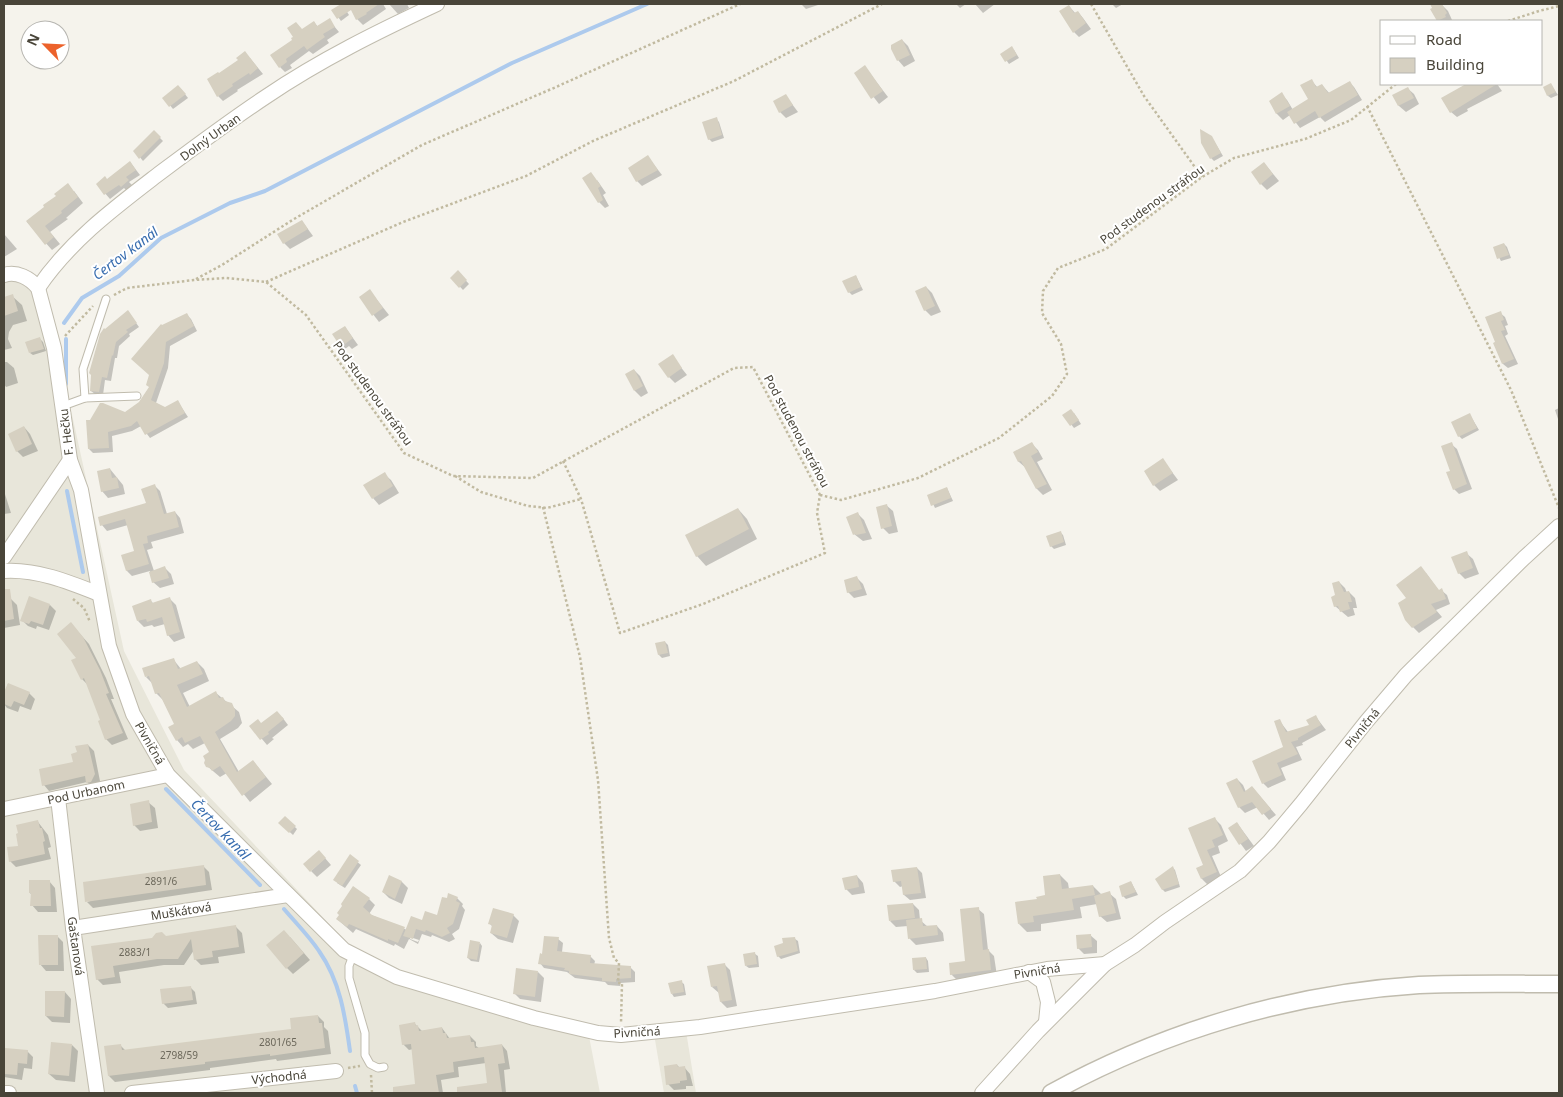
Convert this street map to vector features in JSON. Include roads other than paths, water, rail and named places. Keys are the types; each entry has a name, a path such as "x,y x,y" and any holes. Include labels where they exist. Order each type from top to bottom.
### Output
{"street":[{"name":"Dolný Urban","path":"38,288 55,266 83,236 112,210 268,95 338,53 437,4"},
{"path":"6,274 20,275 32,280 38,288"},
{"name":"F. Hečku","path":"4,557 70,460 64,406 54,348 38,288"},
{"name":"Pivničná","path":"70,460 81,490 109,646 133,714 168,775 344,950 397,977 534,1018 598,1033 621,1035 700,1027 935,991 1047,969 1105,964 1240,871 1302,804 1366,722 1406,675 1559,526"},
{"path":"4,571 35,574 68,582 99,594"},
{"name":"Pod Urbanom","path":"4,809 168,775"},
{"name":"Gaštanová","path":"58,798 73,928 97,1093"},
{"name":"Muškátová","path":"73,928 288,895"},
{"path":"982,1093 1046,1022 1105,964"},
{"path":"1029,972 1043,982 1048,1002 1046,1022"},
{"path":"1051,1093 1106,1065 1182,1034 1266,1009 1333,996 1418,986 1472,983 1559,984"},
{"name":"Východná","path":"132,1093 336,1071"},
{"path":"4,1093 9,1093"}],"lane":[{"path":"85,398 83,368 106,299"},
{"path":"64,406 85,398 137,396"},
{"path":"353,955 349,966 349,978 365,1033 365,1055 370,1064 378,1068 384,1068"}],"waterway":[{"path":"64,323 82,298 119,276 161,238 230,203 265,191 512,63 647,4"},
{"name":"Čertov kanál","path":"66,339 66,384"},
{"name":"Čertov kanál","path":"67,491 83,572"},
{"name":"Čertov kanál","path":"166,789 260,885"},
{"name":"Čertov kanál","path":"284,909 315,945 332,974 344,1011 350,1051"},
{"name":"Čertov kanál","path":"355,1086 357,1093"}]}
